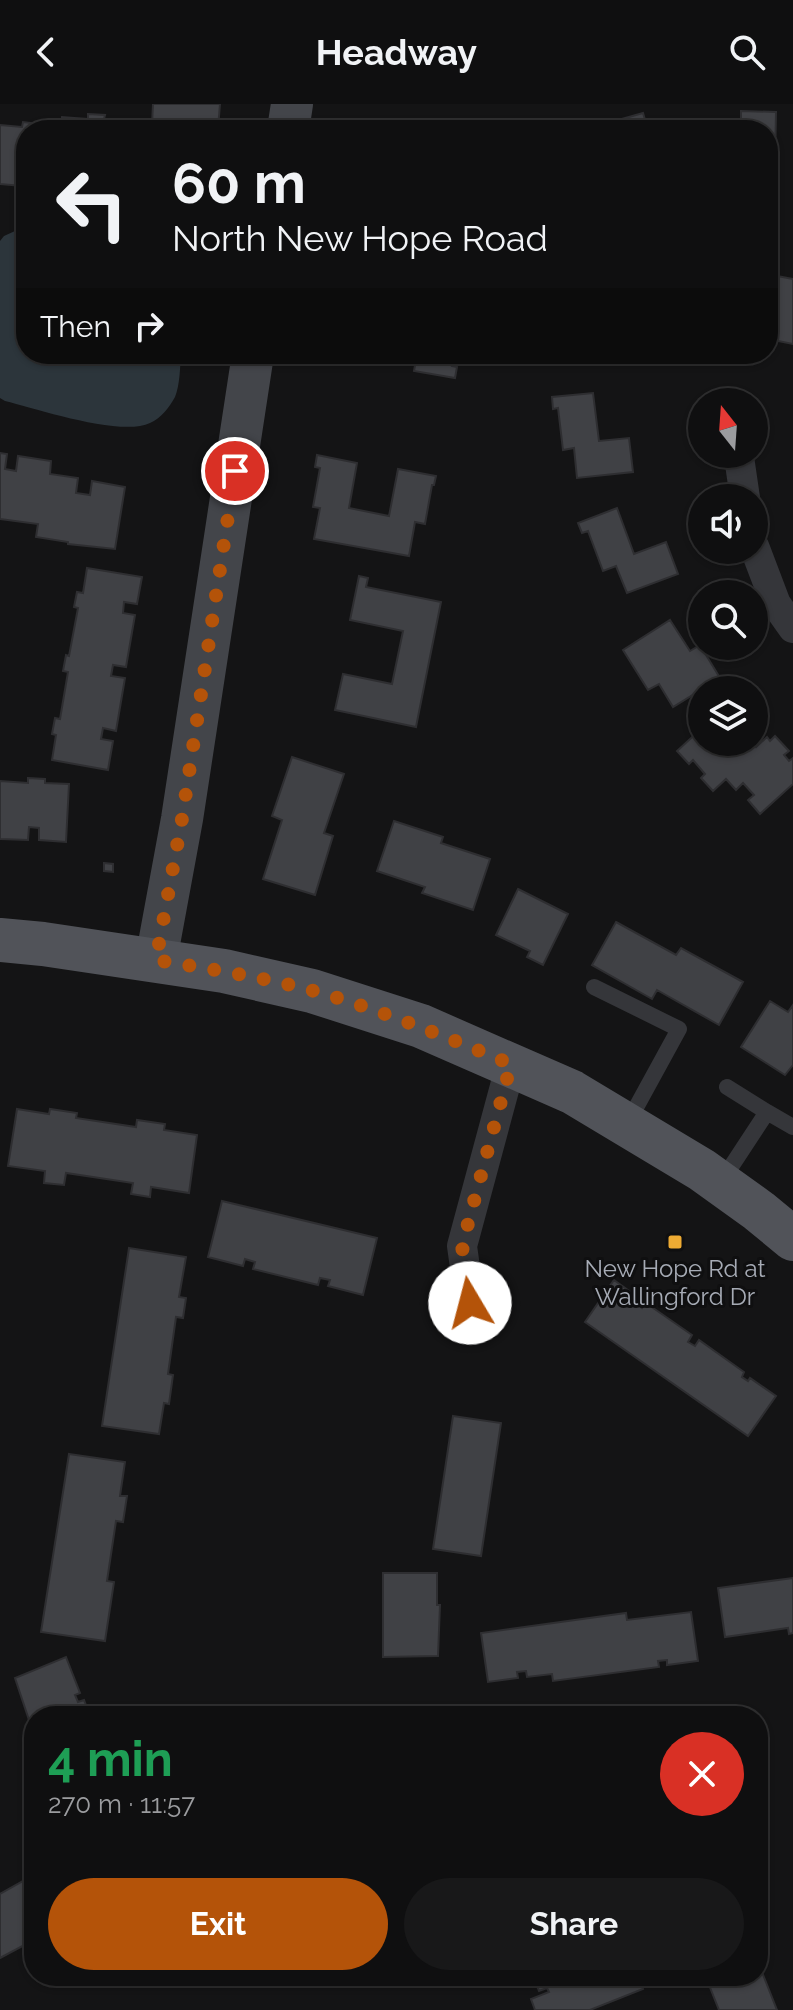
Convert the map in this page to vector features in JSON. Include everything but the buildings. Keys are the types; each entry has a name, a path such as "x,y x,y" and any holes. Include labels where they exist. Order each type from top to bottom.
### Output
{"main road":[{"path":"0,940 224,971 312,991 421,1026 572,1092 721,1183 793,1239"}],"street":[{"path":"156,960 182,819 251,364"},
{"path":"761,564 776,604 793,628"},
{"path":"470,1303 462,1246 511,1064"}],"lane":[{"path":"594,987 679,1029 626,1126"},
{"path":"727,1087 793,1127"},
{"path":"721,1183 767,1112"}],"shaded area":[{"path":"16,231 16,364 180,364 175,397 154,421 120,427 57,415 0,398 0,241"}],"place":[{"name":"New Hope Rd at Wallingford Dr","path":"675,1242"}],"route":[{"path":"235,471 182,819 156,960 224,971 312,991 421,1026 511,1064 462,1246 470,1303"}]}
